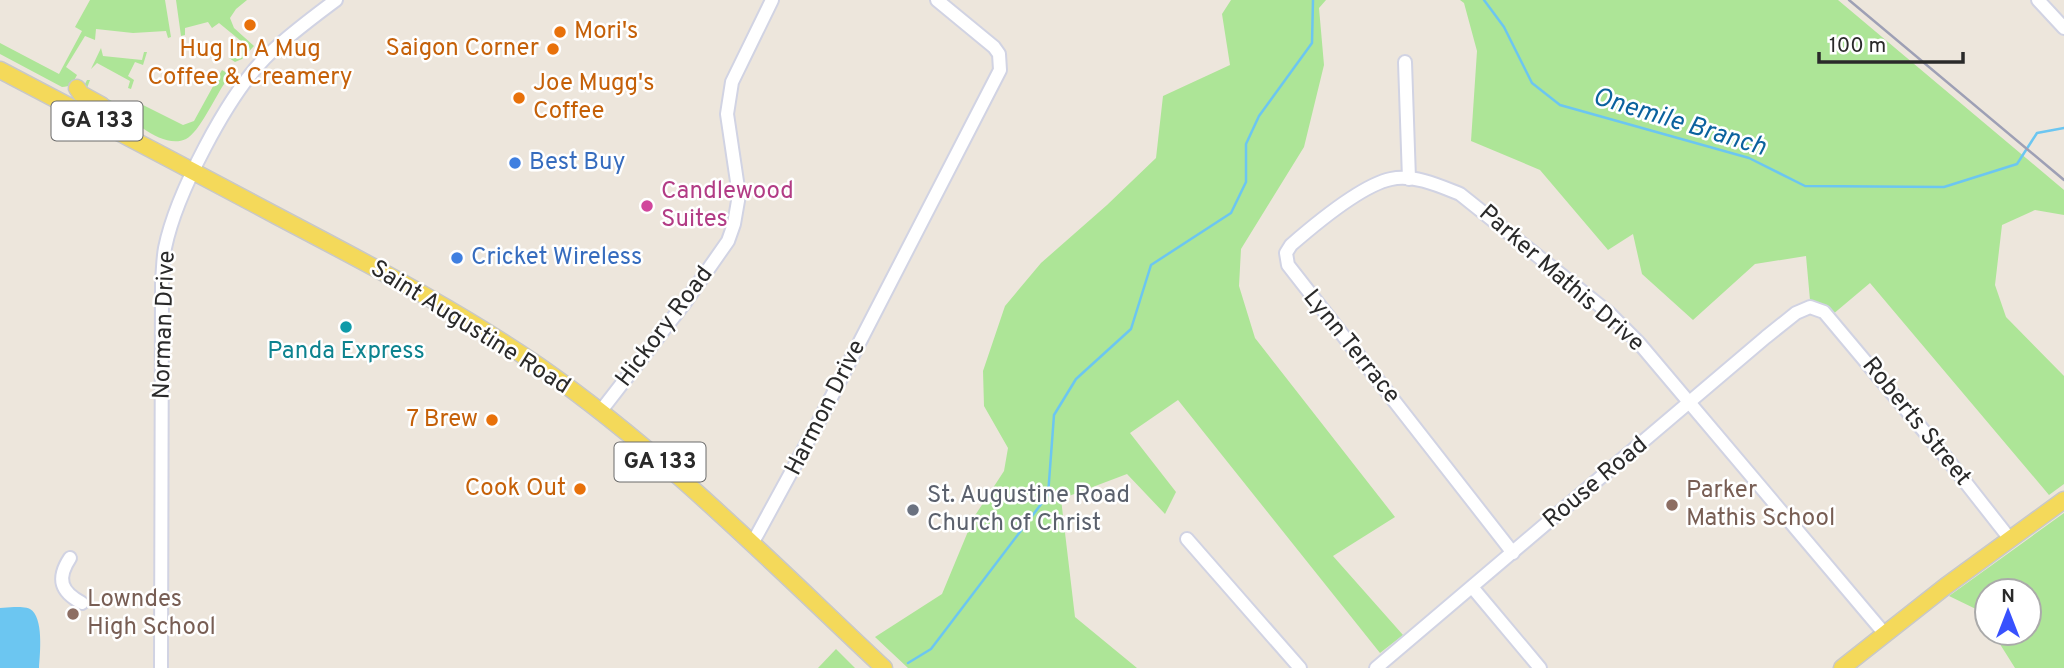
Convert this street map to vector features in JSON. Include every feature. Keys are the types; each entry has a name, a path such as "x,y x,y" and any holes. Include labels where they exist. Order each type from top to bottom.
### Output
{"main road":[{"name":"Saint Augustine Road","path":"0,70 373,265 539,367 647,450 884,668"},
{"path":"77,88 81,94 101,105 150,148"},
{"path":"1842,668 1884,633 2064,500"}],"street":[{"name":"Norman Drive","path":"161,668 162,281 165,248 194,171 236,96 265,59 336,0"},
{"name":"Hickory Road","path":"600,412 686,302 728,241 738,210 739,195 727,114 729,96 732,82 772,0"},
{"name":"Harmon Drive","path":"752,544 807,444 1000,70 999,54 994,47 937,0"},
{"path":"2038,0 2064,28"},
{"path":"1405,62 1409,179"},
{"name":"Lynn Terrace","path":"1409,179 1392,178 1348,201 1291,245 1286,253 1288,265 1513,553"},
{"name":"Parker Mathis Drive","path":"1409,179 1439,185 1460,194 1609,313 1639,343 1884,633"},
{"name":"Rouse Road","path":"1376,668 1796,313 1810,307 1818,308"},
{"name":"Roberts Street","path":"1818,308 1927,435 2010,540"},
{"path":"1187,539 1300,668"},
{"path":"69,558 63,570 62,584 71,597 82,603"},
{"path":"1472,587 1540,668"}],"green space":[{"path":"90,0 165,0 171,37 168,38 166,31 133,33 96,29 95,40 85,36 66,67 77,75 71,84 65,87 0,54 0,43 59,74 82,31 75,27"},
{"path":"176,0 247,0 230,18 234,28 254,46 242,59 235,62 229,58 231,56 238,59 242,54 236,49 241,41 219,23 212,28 208,22 185,28 185,35 181,36"},
{"path":"1231,0 1326,0 1319,8 1324,65 1304,147 1241,249 1239,286 1255,338 1395,517 1333,556 1403,635 1380,653 1178,400 1130,433 1176,492 1165,514 1127,474 1061,499 1075,617 1137,668 908,668 875,637 942,594 974,517 1004,471 1008,448 984,406 983,371 1005,306 1041,263 1156,158 1163,96 1230,65 1222,14"},
{"path":"1460,0 1838,0 2064,190 2064,215 2035,210 2002,225 1995,285 2006,317 2064,376 2064,484 2049,495 1870,283 1832,315 1821,304 1810,300 1806,256 1755,264 1693,320 1642,274 1633,234 1608,250 1540,170 1471,141 1477,51 1464,3"},
{"path":"101,48 103,56 142,60 144,52 147,52 143,65 135,62 128,76 134,80 131,89 128,88 130,81 97,63 91,69"},
{"path":"222,70 227,73 226,81 202,122 186,139 177,141 148,132 114,107 93,96 84,86 87,80 90,80 87,88 129,110 134,104 141,108 143,105 183,125 194,121"},
{"path":"2064,513 2064,668 2015,668 2002,647 2043,647 2043,577 1975,577"},
{"path":"1973,579 1973,608 1949,596"},
{"path":"836,649 855,668 818,668"}],"water":[{"path":"0,608 30,609 37,620 40,636 39,668 0,668"}],"waterway":[{"path":"908,663 931,649 1048,495 1054,415 1076,379 1131,329 1151,265 1231,213 1246,182 1246,144 1259,116 1312,43 1313,0"},
{"name":"Onemile Branch","path":"1484,0 1504,27 1532,83 1560,105 1749,158 1805,186 1944,187 2017,164 2037,133 2064,128"}],"railway":[{"path":"1849,0 2064,180"}],"place":[{"name":"Hug In A Mug Coffee & Creamery","path":"250,25"},
{"name":"Mori's","path":"560,32"},
{"name":"Saigon Corner","path":"553,49"},
{"name":"Joe Mugg's Coffee","path":"519,98"},
{"name":"Best Buy","path":"515,163"},
{"name":"Candlewood Suites","path":"647,206"},
{"name":"Cricket Wireless","path":"457,258"},
{"name":"Panda Express","path":"346,327"},
{"name":"7 Brew","path":"492,420"},
{"name":"Cook Out","path":"580,489"},
{"name":"Parker Mathis School","path":"1672,505"},
{"name":"St. Augustine Road Church of Christ","path":"913,510"},
{"name":"Lowndes High School","path":"73,614"}]}
